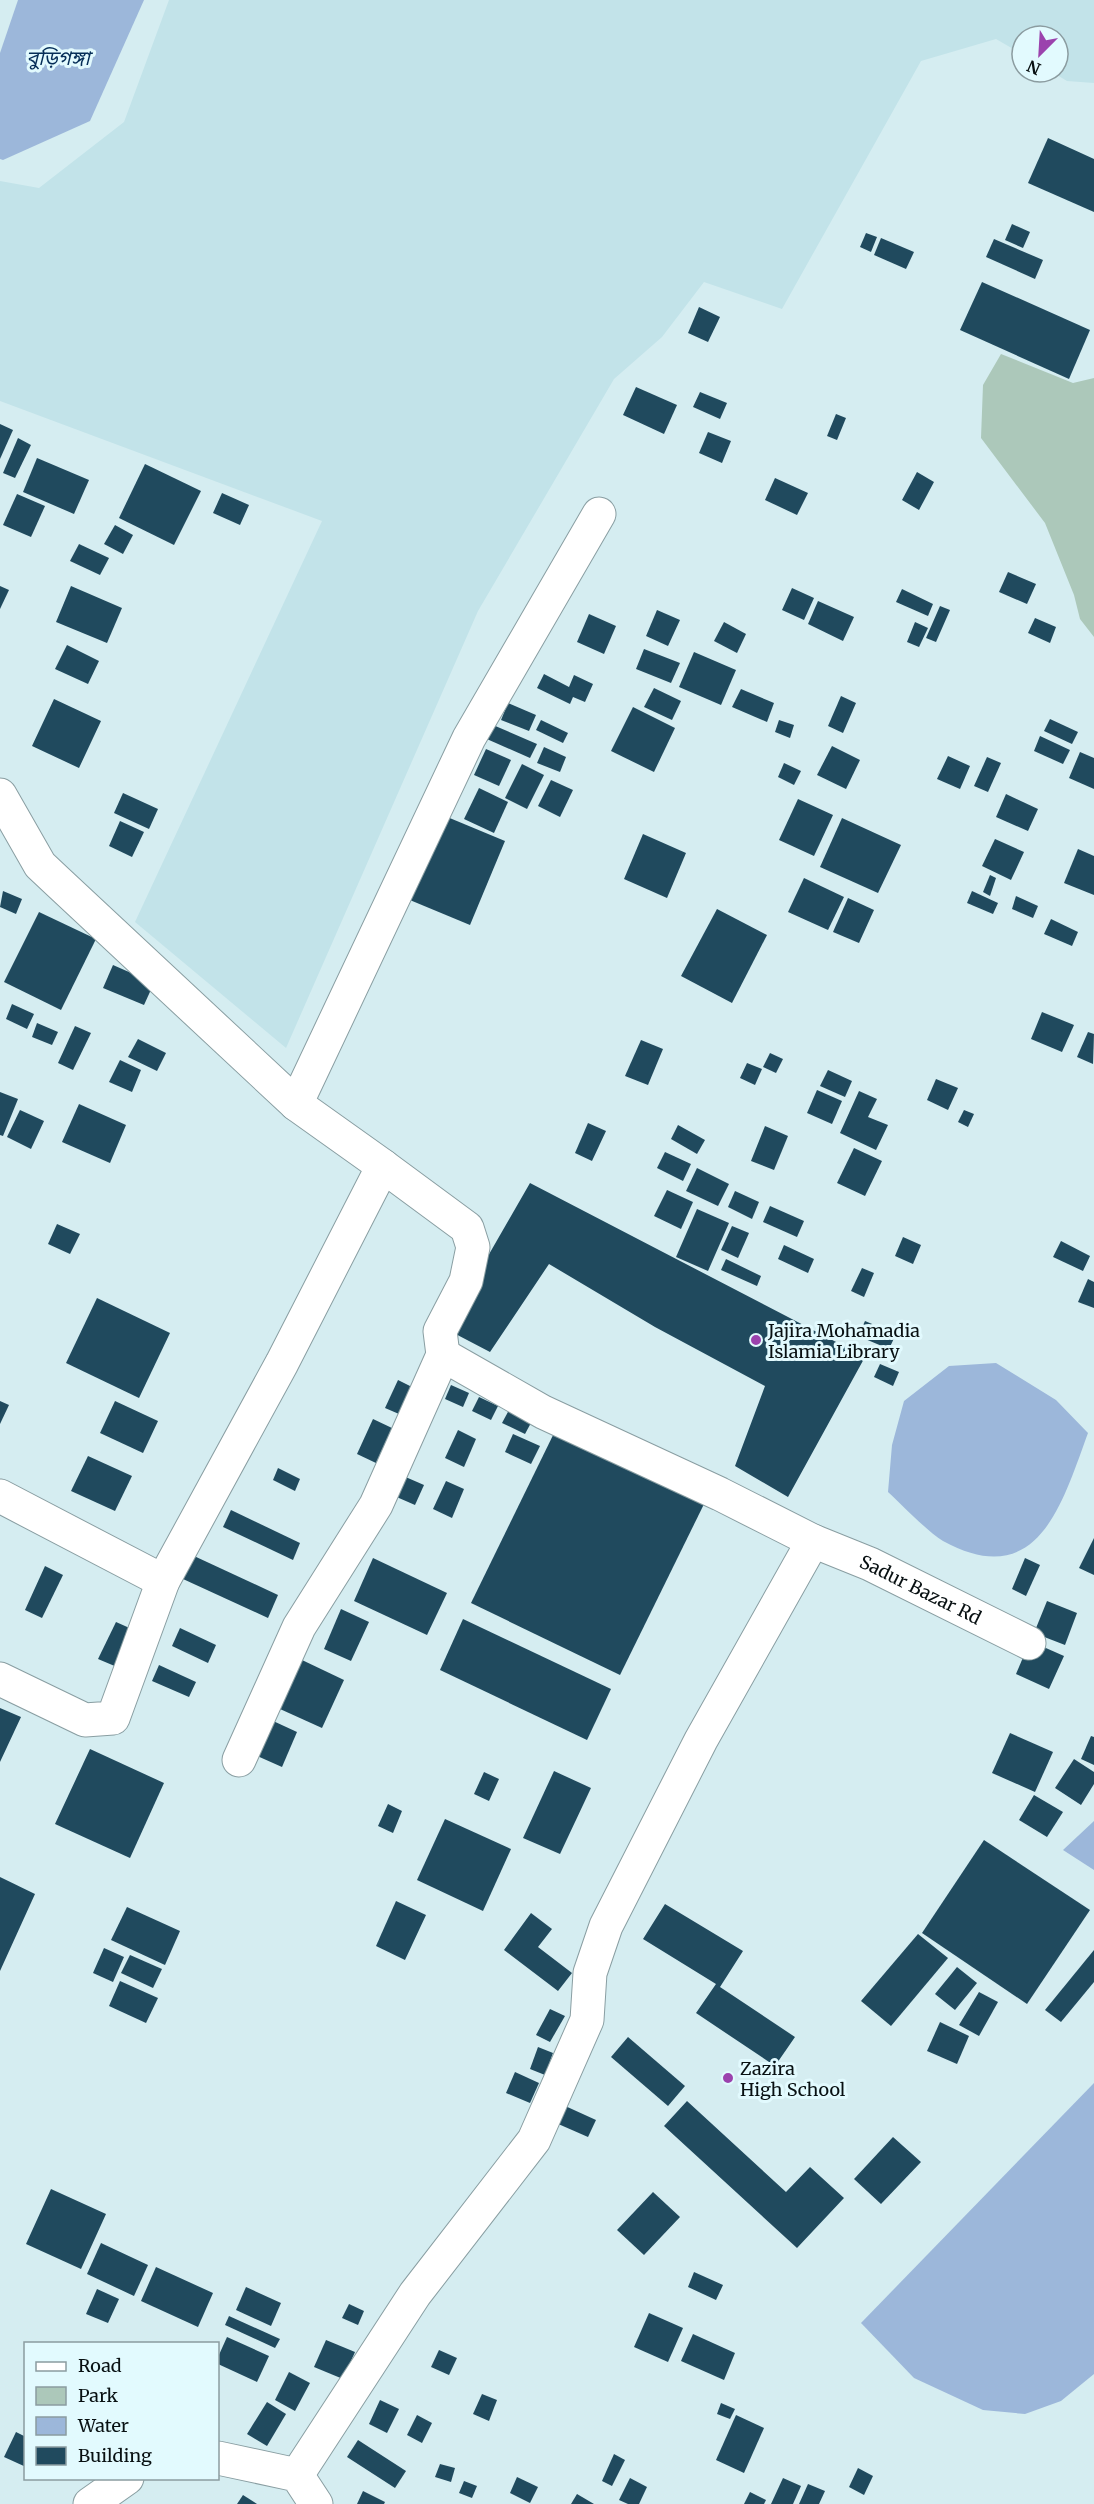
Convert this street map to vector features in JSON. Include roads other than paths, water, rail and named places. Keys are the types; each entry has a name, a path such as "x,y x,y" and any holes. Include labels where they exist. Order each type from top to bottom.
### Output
{"street":[{"path":"296,1104 469,738 599,514"},
{"path":"0,795 40,865 296,1104 467,1228 473,1246 466,1281 440,1331 443,1355 376,1505 299,1627 239,1760"},
{"path":"0,1680 85,1720 113,1718 164,1581 276,1373 383,1166"},
{"name":"Sadur Bazar Rd","path":"443,1355 543,1412 720,1494 813,1541 870,1564 1029,1643"},
{"path":"0,1496 164,1581"},
{"path":"297,2475 415,2294 534,2140 587,2020 590,1973 606,1926 701,1740 813,1541"},
{"path":"219,2458 297,2475 316,2504"},
{"path":"90,2504 124,2480"}],"water":[{"name":"বুড়িগঙ্গা","path":"18,0 144,0 90,121 3,160 0,159 0,53"},
{"path":"996,1363 1056,1400 1088,1433 1056,1512 1041,1533 1024,1548 1002,1556 975,1554 943,1541 888,1492 892,1445 904,1401 949,1366"},
{"path":"1094,1821 1094,1870 1063,1850"},
{"path":"1094,2083 1094,2374 1061,2401 1025,2414 983,2410 914,2378 861,2323"}],"place":[{"name":"Jajira Mohamadia Islamia Library","path":"756,1340"},
{"name":"Zazira High School","path":"728,2078"}]}
